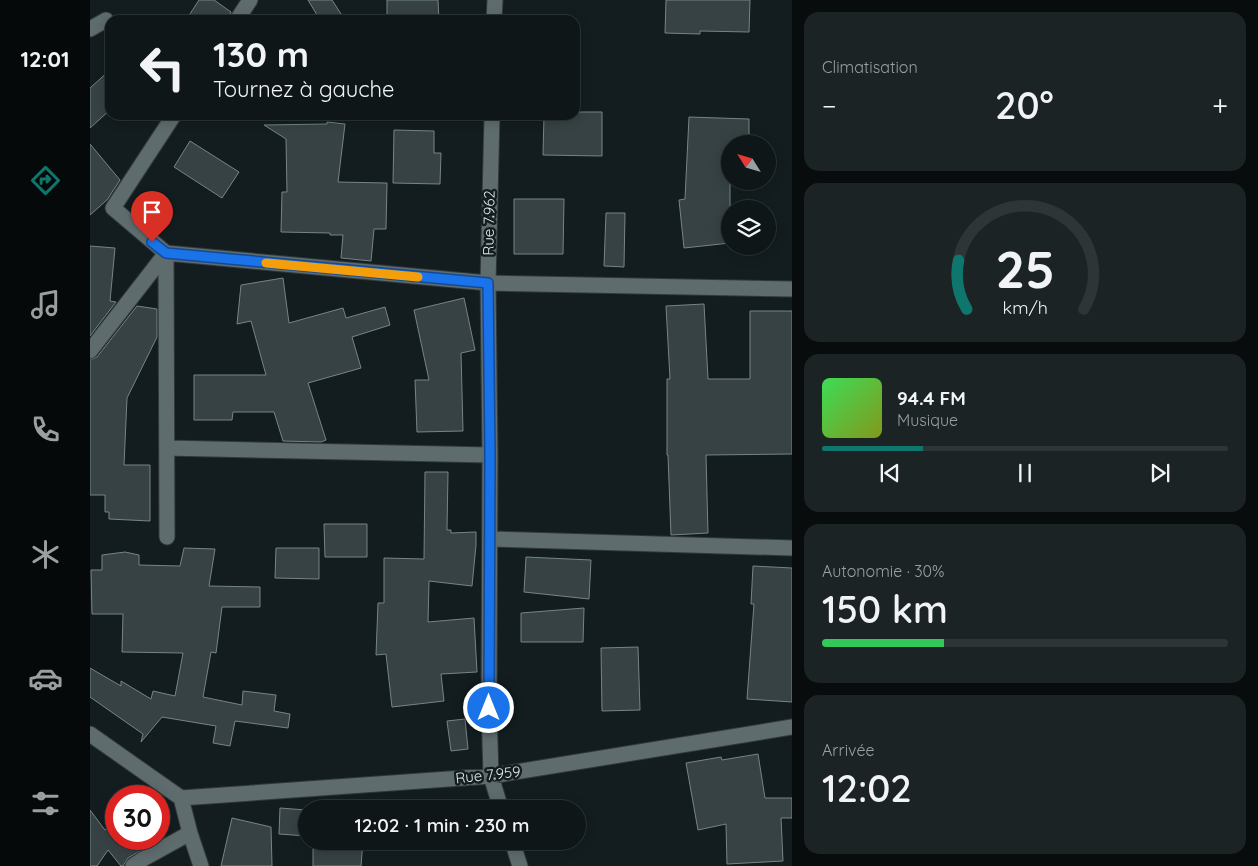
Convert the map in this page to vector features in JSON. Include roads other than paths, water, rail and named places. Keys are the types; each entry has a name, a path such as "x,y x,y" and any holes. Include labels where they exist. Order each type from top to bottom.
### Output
{"street":[{"path":"240,15 250,0"},
{"path":"494,15 495,0"},
{"path":"90,29 105,21"},
{"path":"171,120 113,208 166,253 488,283 792,289"},
{"name":"Rue 7.962","path":"492,120 488,283 490,455 489,708 491,776 499,800"},
{"path":"90,351 166,253"},
{"path":"166,253 168,537"},
{"path":"167,448 490,455"},
{"path":"490,539 792,548"},
{"name":"Rue 7.959","path":"181,798 491,776 792,727"},
{"path":"90,734 181,798 201,866"},
{"path":"133,866 190,833"},
{"path":"515,850 520,866"}]}
